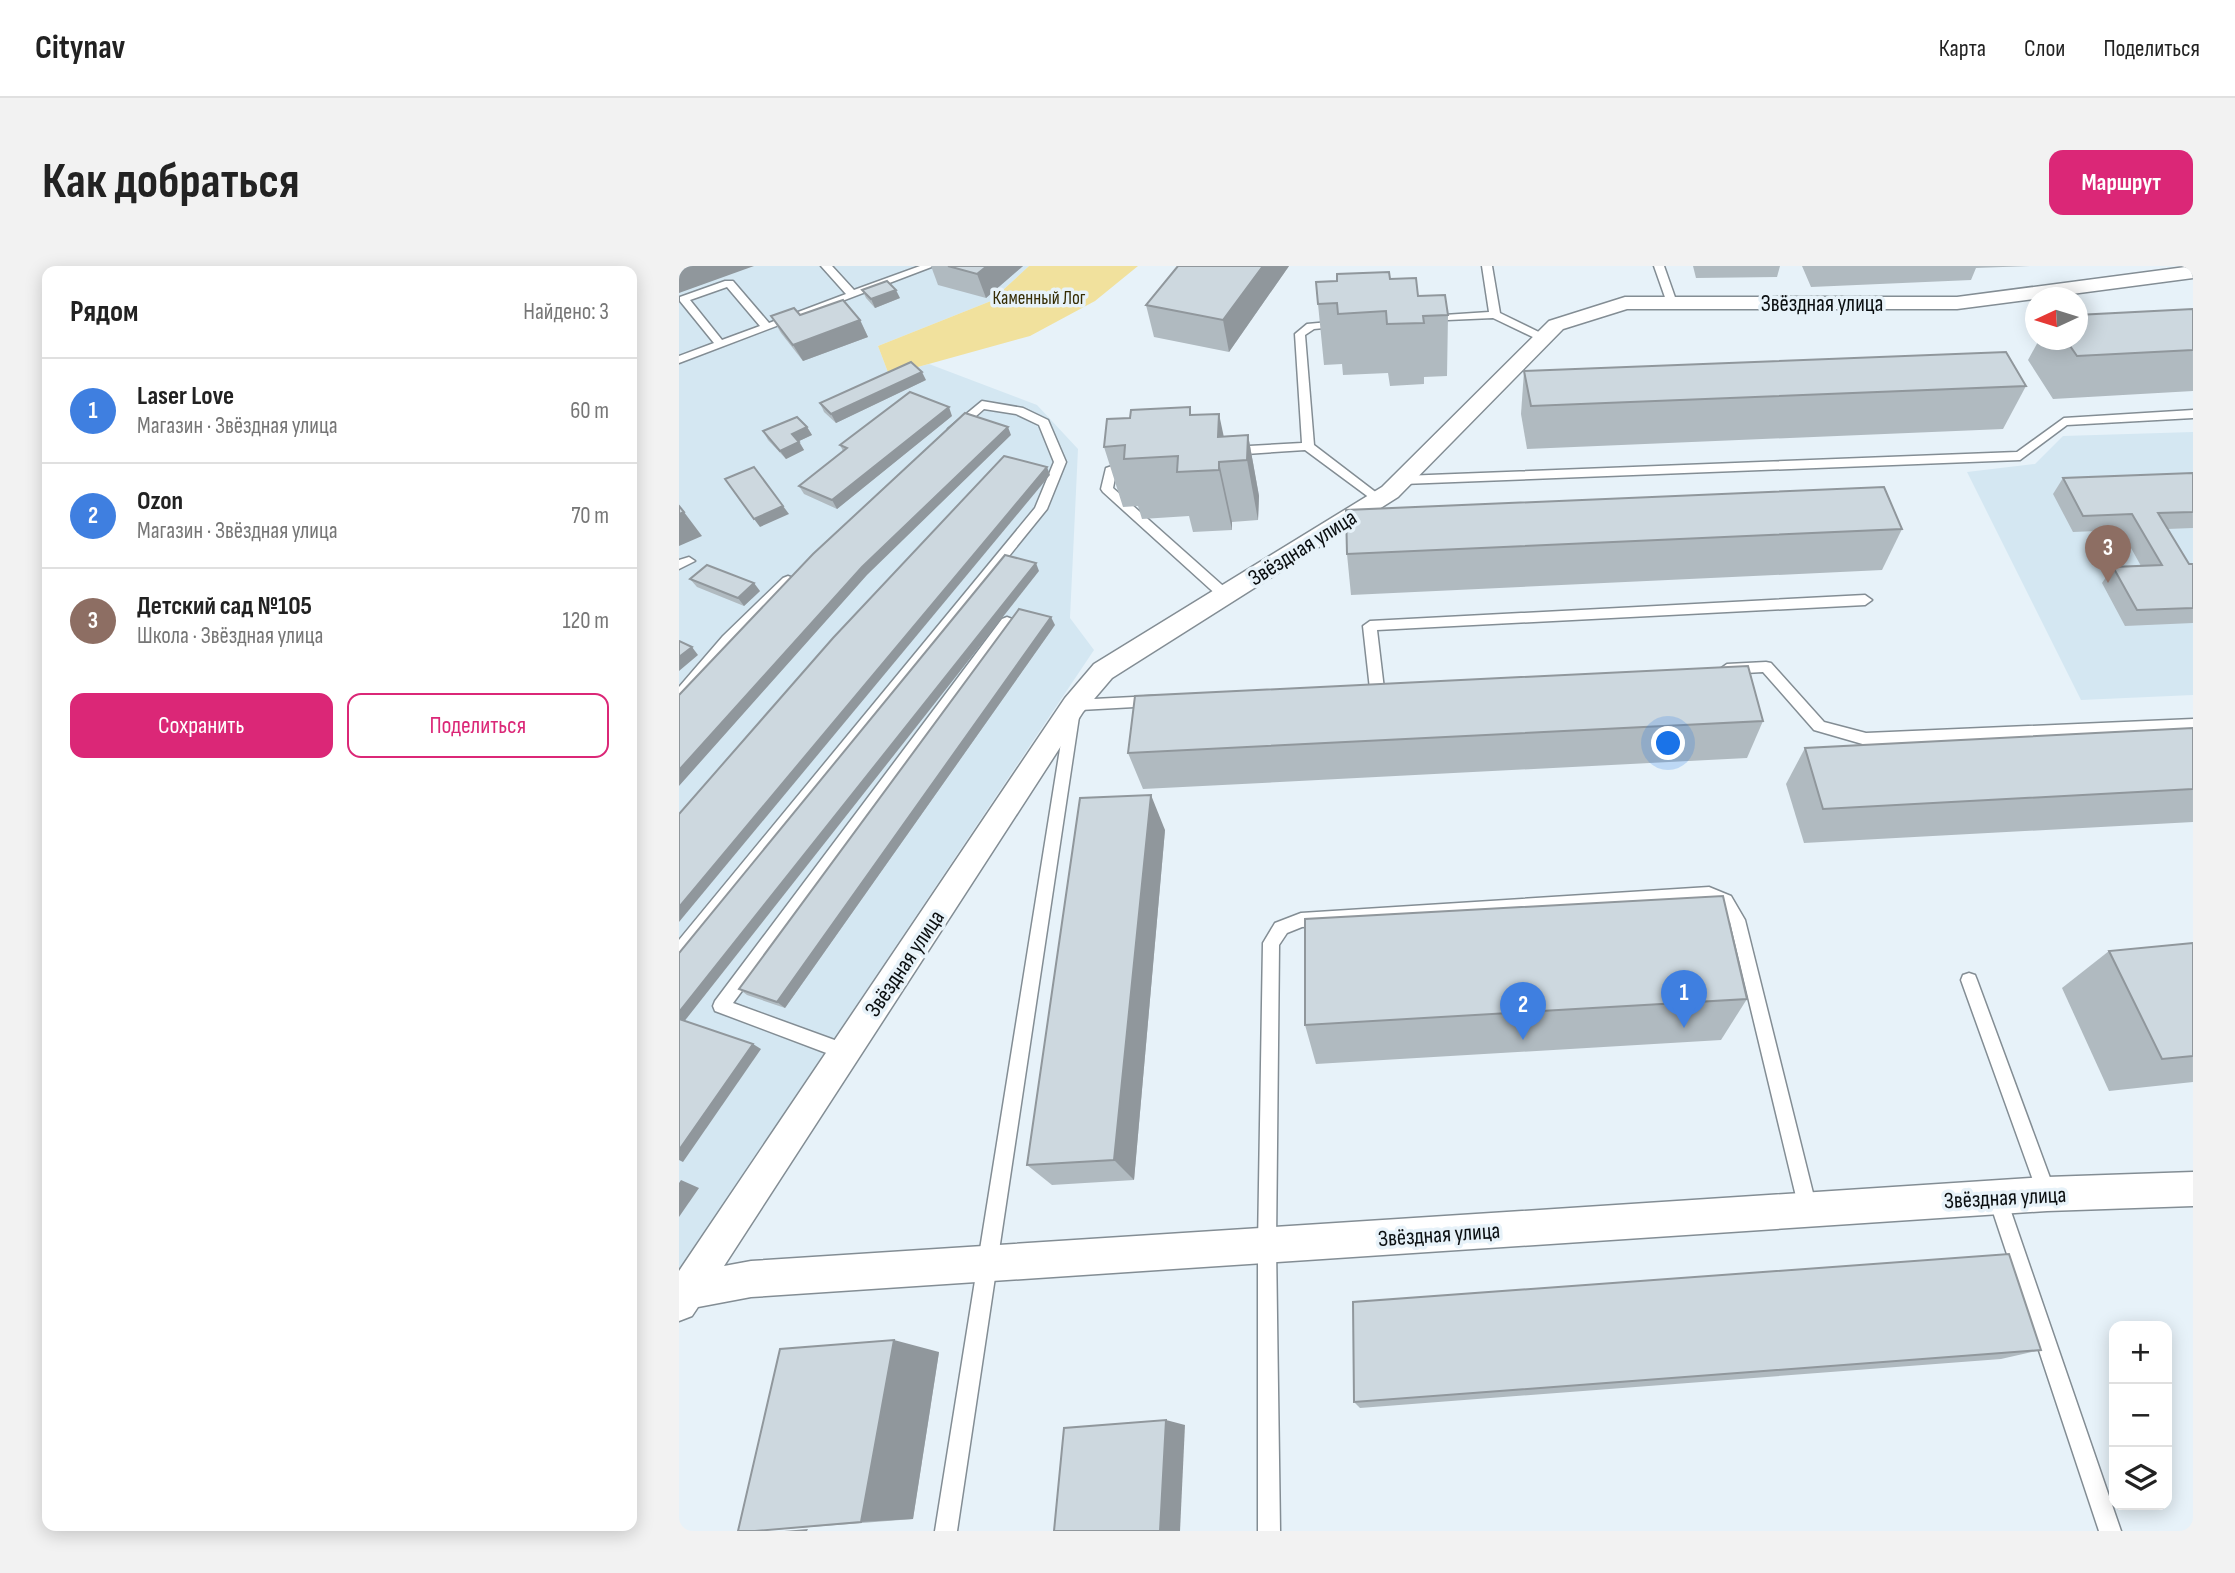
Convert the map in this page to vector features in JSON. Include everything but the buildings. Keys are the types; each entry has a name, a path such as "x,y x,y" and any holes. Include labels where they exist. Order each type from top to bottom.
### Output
{"street":[{"name":"Звёздная улица","path":"683,1297 1074,705 1103,671 1378,500 1403,480 1556,325 1625,303 1957,303 2192,274"},
{"name":"Звёздная улица","path":"683,1297 751,1279 1997,1197 2193,1189"}],"lane":[{"path":"826,266 853,295"},
{"path":"679,360 929,266"},
{"path":"1487,266 1495,315"},
{"path":"1659,266 1672,303"},
{"path":"720,344 684,299 729,282 767,327"},
{"path":"1416,319 1495,315 1543,338"},
{"path":"1308,446 1300,334 1311,326 1350,323"},
{"path":"679,952 1041,509 1060,462 1044,423 1019,411 982,405 942,440"},
{"path":"1403,480 2020,456 2064,422 2193,414"},
{"path":"1218,452 1308,446 1378,500"},
{"path":"1143,460 1110,471 1107,489 1224,595"},
{"path":"679,696 728,640 795,574"},
{"path":"1377,689 1370,626 1865,600"},
{"path":"845,1052 721,1006 1007,622"},
{"path":"1710,670 1766,667 1819,726 1866,739 2193,725"},
{"path":"946,1531 1074,705 1171,700"},
{"path":"1269,1531 1267,1245 1271,943 1281,928 1301,920 1709,894 1725,901 1737,920 1808,1209"},
{"path":"1969,980 2047,1194"},
{"path":"1997,1197 2110,1531"}],"shaded area":[{"path":"679,266 1029,266 991,301 878,346 889,375 929,364 1037,405 1078,449 1070,618 1094,650 679,1270"},
{"path":"2193,432 2193,695 2081,700 1967,472 2035,464 2063,436"}],"green space":[{"name":"Каменный Лог","path":"1029,266 1138,266 1095,301 1030,336 889,375 878,346 991,301"}],"place":[{"name":"Детский сад №105","path":"2108,583"},
{"name":"Laser Love","path":"1684,1028"},
{"name":"Ozon","path":"1523,1040"}]}
